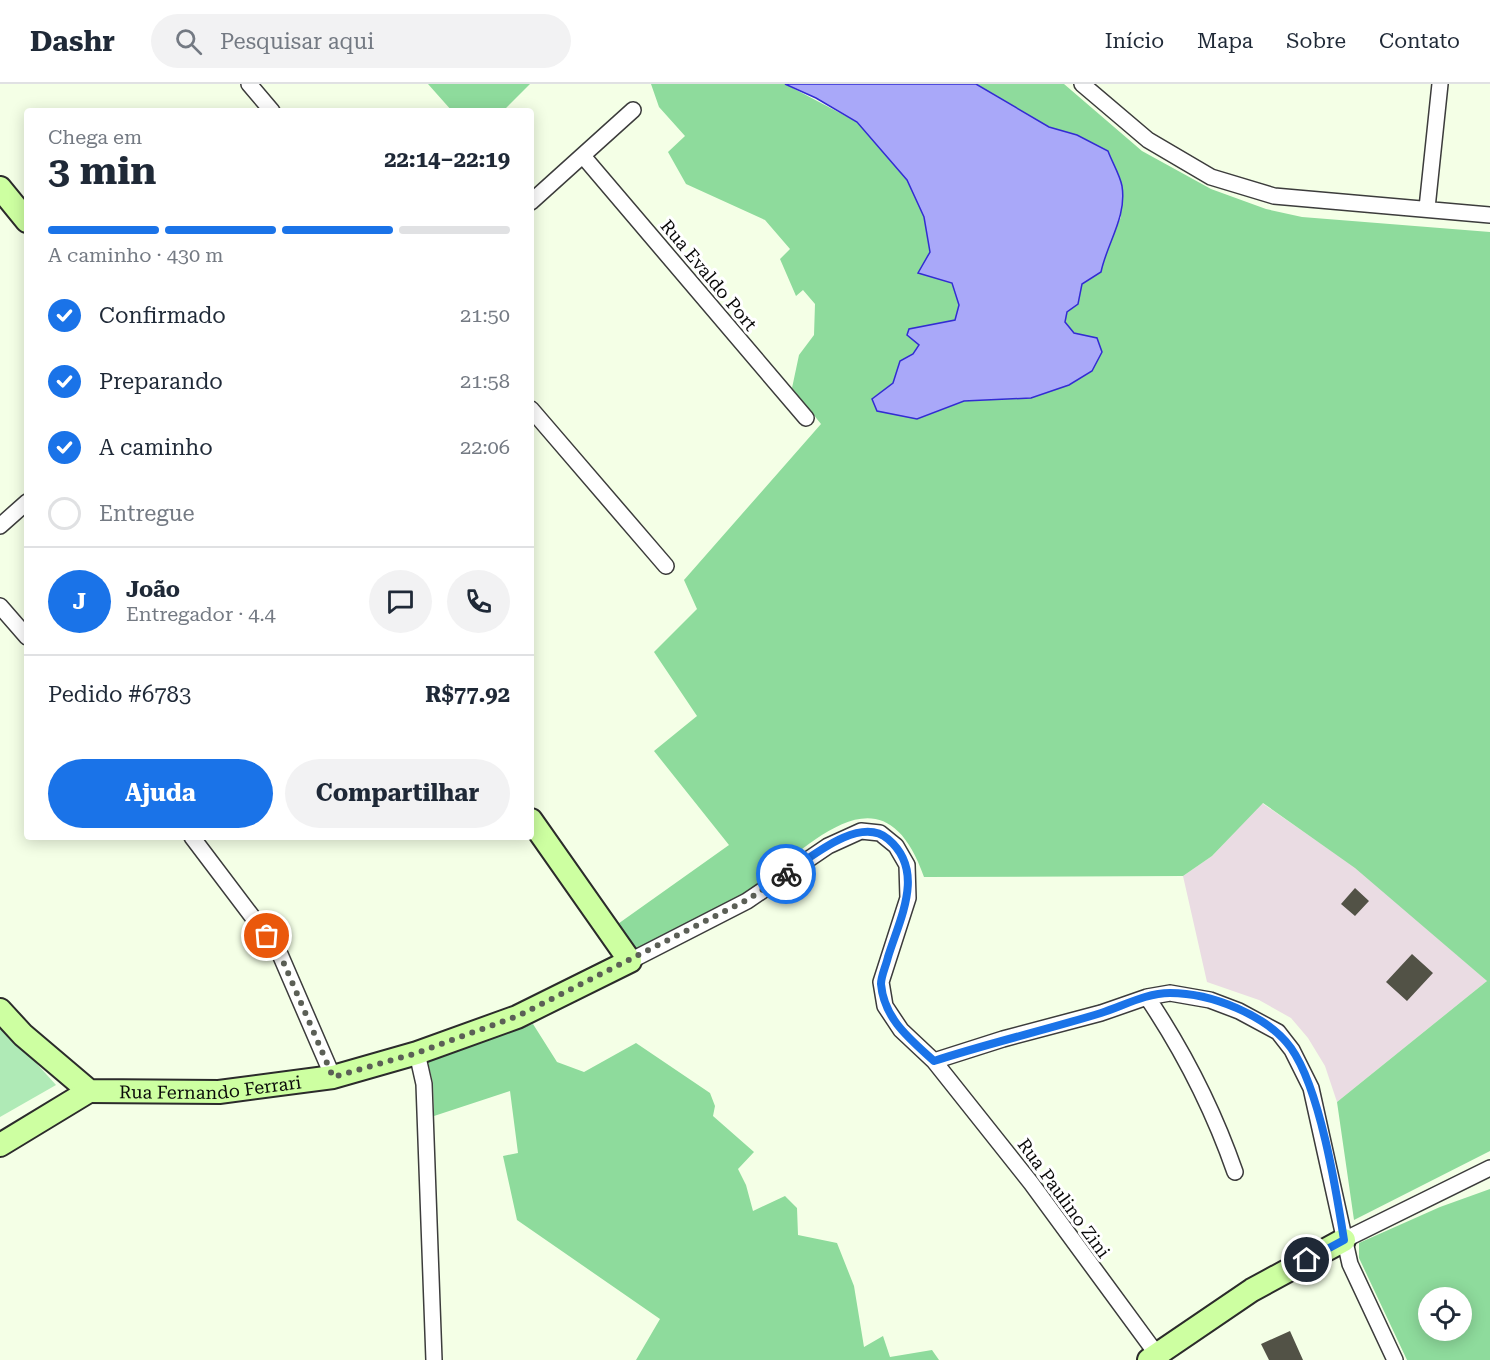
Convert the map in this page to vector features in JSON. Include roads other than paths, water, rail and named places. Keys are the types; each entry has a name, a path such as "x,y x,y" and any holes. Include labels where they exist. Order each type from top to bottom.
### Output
{"street":[{"path":"249,84 269,108"},
{"path":"1082,84 1148,140 1202,171 1274,196 1490,215"},
{"path":"1427,208 1440,84"},
{"path":"534,199 633,110"},
{"name":"Rua Evaldo Port","path":"583,156 806,418"},
{"path":"0,188 24,217"},
{"path":"534,412 666,566"},
{"path":"0,526 24,505"},
{"path":"0,606 24,634"},
{"path":"534,824 630,961"},
{"name":"Rua Fernando Ferrari","path":"89,1091 219,1092 333,1077 417,1053 520,1015 630,961 747,900 828,846 861,831 880,833 896,846 907,865 908,898 881,982 885,1006 901,1030 934,1061"},
{"path":"194,840 279,952 333,1077"},
{"path":"934,1061 1101,1013 1147,997 1170,993 1210,1000 1239,1011 1278,1032 1292,1050 1311,1088 1338,1200 1350,1263 1395,1360"},
{"path":"1147,997 1168,1028 1202,1090 1218,1123 1235,1172"},
{"path":"0,1010 23,1035 89,1091 0,1145"},
{"path":"417,1053 424,1084 434,1360"},
{"name":"Rua Paulino Zini","path":"934,1061 1031,1183 1156,1358"},
{"path":"1156,1358 1252,1290 1344,1240 1490,1168"}],"water":[{"path":"785,84 976,84 1049,127 1077,135 1108,151 1120,177 1122,208 1101,272 1082,284 1078,304 1067,312 1065,322 1074,333 1097,338 1102,352 1092,371 1069,385 1031,398 964,401 917,419 877,411 872,399 893,383 900,361 913,354 919,345 907,335 909,329 955,320 959,305 952,283 918,273 930,252 924,217 907,180 857,122 816,98"}]}
